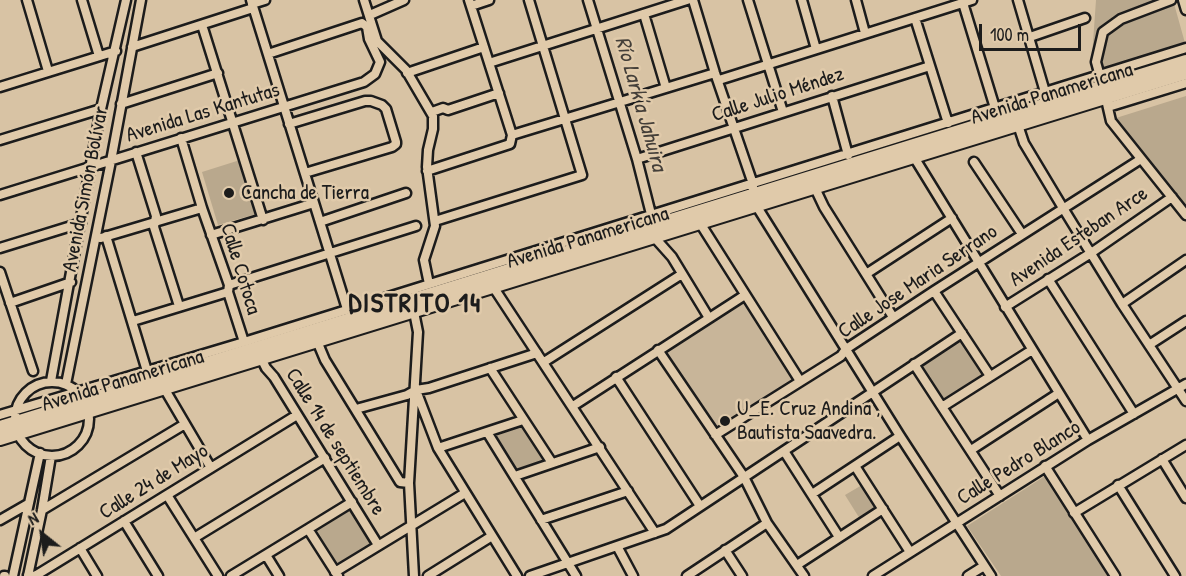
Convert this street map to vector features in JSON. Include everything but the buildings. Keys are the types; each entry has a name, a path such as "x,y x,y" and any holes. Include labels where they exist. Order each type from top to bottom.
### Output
{"highway":[{"name":"Avenida Panamericana","path":"84,401 164,388 494,288 653,227 700,223 754,195 815,188 1018,125 1186,62"},
{"name":"Avenida Panamericana","path":"0,428 754,195 1104,92 1186,73"},
{"name":"Avenida Panamericana","path":"0,439 16,422"}],"street":[{"path":"27,0 48,71"},
{"path":"82,0 99,56"},
{"name":"Avenida Simón Bolívar","path":"51,381 101,109 126,0"},
{"name":"Avenida Simón Bolívar","path":"66,384 141,0"},
{"path":"132,47 265,0"},
{"path":"364,0 377,41 407,73 432,112 434,122 428,150 428,171 435,221 424,260 429,284"},
{"path":"370,15 404,0"},
{"path":"428,171 510,144 512,135 470,3 489,0"},
{"path":"435,221 582,175 529,0"},
{"path":"588,0 637,159 653,227 709,318"},
{"path":"652,0 656,10"},
{"path":"489,63 687,0"},
{"path":"693,0 754,195 900,436 992,576"},
{"path":"748,0 783,112"},
{"path":"802,0 816,49"},
{"path":"856,0 865,33"},
{"path":"1018,0 1045,92"},
{"path":"1171,0 1121,19 1103,32 1096,62 1111,121 1186,215"},
{"path":"1183,0 1186,10"},
{"path":"512,135 666,88 767,64 967,1 995,108"},
{"path":"252,4 347,309"},
{"path":"644,14 666,88"},
{"path":"915,18 948,123"},
{"path":"1030,37 1085,18"},
{"name":"Avenida Las Kantutas","path":"0,195 370,78 379,68 378,56 369,39 366,27 362,23 268,54"},
{"path":"202,24 263,220"},
{"path":"407,73 484,47"},
{"name":"Avenida Panamericana","path":"1104,92 1186,48"},
{"path":"0,87 116,51"},
{"name":"Calle Julio Méndez","path":"637,159 930,66"},
{"path":"121,104 218,73"},
{"name":"Avenida Panamericana","path":"754,195 848,155 1045,92 1104,92 1186,83"},
{"path":"432,112 443,108 448,110 499,93"},
{"path":"832,96 848,155"},
{"path":"290,124 365,101 382,105 396,142 395,145 305,173"},
{"path":"0,140 101,109"},
{"path":"1018,125 1024,143 1122,304 1149,345 1182,386 1186,401"},
{"name":"Calle Cotoca","path":"182,138 244,342"},
{"path":"136,152 156,216 154,227 179,306"},
{"path":"914,157 1088,440"},
{"name":"Calle Jose Maria Serrano","path":"716,435 841,356 846,349 893,317 1141,159"},
{"path":"974,162 1022,234"},
{"path":"815,188 824,207 893,317"},
{"path":"320,222 406,194"},
{"name":"Avenida Esteban Arce","path":"1005,307 1091,253 1172,196"},
{"path":"211,236 314,203"},
{"path":"95,240 202,208"},
{"path":"866,274 952,218"},
{"path":"0,248 81,223"},
{"path":"700,223 801,381"},
{"path":"133,321 416,226"},
{"name":"Avenida Panamericana","path":"84,401 147,371 347,309 429,284 653,227"},
{"path":"106,236 147,371"},
{"path":"1122,304 1186,260"},
{"path":"0,272 33,371"},
{"path":"544,362 682,274"},
{"path":"1048,279 1134,414"},
{"path":"10,303 71,282"},
{"path":"494,288 655,533"},
{"path":"934,291 990,376"},
{"path":"573,406 745,295"},
{"path":"414,312 418,332 409,483 414,576"},
{"path":"1149,345 1186,321"},
{"path":"530,576 655,533 700,506 962,333"},
{"path":"317,341 325,360 400,482 409,483"},
{"path":"658,350 744,477 767,523 804,576"},
{"path":"942,407 1032,350"},
{"path":"356,409 537,353"},
{"name":"Calle 14 de septiembre","path":"261,358 378,545"},
{"path":"914,364 1000,496"},
{"path":"490,368 552,463"},
{"path":"616,377 700,506"},
{"path":"51,381 66,384 84,401 88,429 79,445 69,452 51,456 24,444 16,422 25,393 42,383 51,381"},
{"name":"Calle Pedro Blanco","path":"873,576 1045,466 1182,386"},
{"path":"164,388 211,468"},
{"path":"416,390 438,448 517,576"},
{"path":"971,450 1059,393"},
{"name":"Avenida Panamericana","path":"0,415 16,422"},
{"name":"Calle 24 de Mayo","path":"28,575 35,576 297,415"},
{"path":"438,448 523,420"},
{"path":"42,510 185,424"},
{"path":"487,432 576,576"},
{"path":"812,494 900,436"},
{"path":"1074,513 1186,445"},
{"path":"514,476 600,447"},
{"path":"784,451 839,537"},
{"path":"13,576 40,453"},
{"path":"28,575 51,456"},
{"path":"194,538 325,458"},
{"path":"1162,459 1186,498"},
{"path":"855,466 910,552"},
{"path":"1045,466 1115,576"},
{"path":"1118,485 1175,576"},
{"path":"541,520 628,490"},
{"path":"308,529 337,574 378,545 465,493"},
{"path":"167,495 218,576"},
{"path":"231,576 352,502"},
{"path":"0,520 28,504"},
{"path":"797,565 883,509"},
{"path":"124,522 158,576"},
{"path":"687,576 767,523"},
{"path":"428,576 492,536"},
{"path":"617,546 633,576"},
{"path":"80,548 98,576"},
{"path":"725,550 742,576"},
{"path":"266,555 279,576"},
{"path":"968,576 984,566"}],"shaded area":[{"path":"1096,0 1173,0 1185,43 1091,71"},
{"path":"1186,96 1186,206 1116,118"},
{"name":"Cancha de Tierra","path":"240,160 256,214 218,225 202,172"},
{"path":"742,302 745,303 795,380 715,428 665,354 666,351"},
{"path":"960,337 985,374 943,403 917,366"},
{"path":"522,424 546,461 516,472 492,433"},
{"path":"1045,476 1108,576 1001,576 967,526"},
{"path":"862,485 877,508 860,519 845,495"},
{"path":"350,508 373,545 337,568 314,531"}],"waterway":[{"name":"Río Lark’a Jahuira","path":"608,51 623,97"},
{"name":"Río Lark’a Jahuira","path":"647,180 654,206"}],"place":[{"name":"Cancha de Tierra","path":"229,193"},
{"name":"U_E. Cruz Andina , Bautista Saavedra.","path":"725,421"}],"district":[{"name":"DISTRITO 14","path":"415,305"}]}
